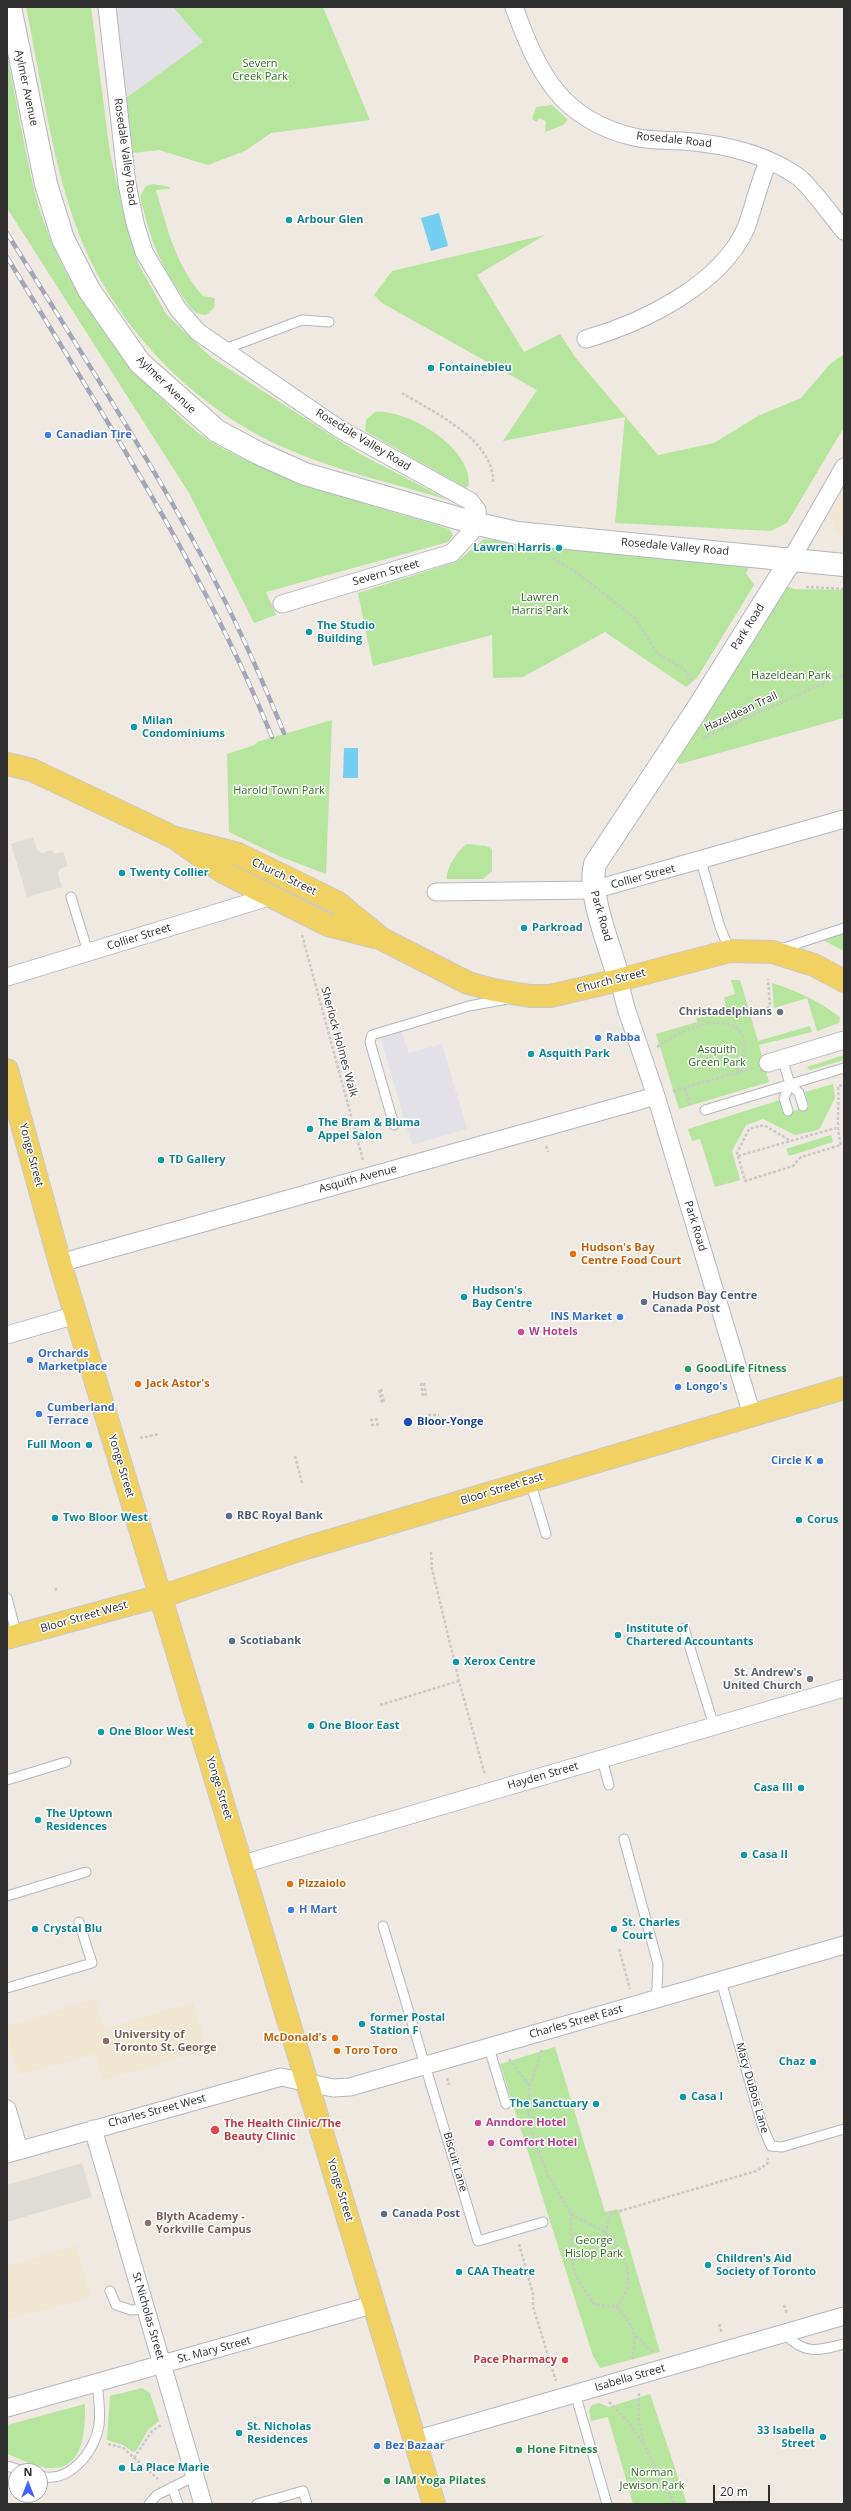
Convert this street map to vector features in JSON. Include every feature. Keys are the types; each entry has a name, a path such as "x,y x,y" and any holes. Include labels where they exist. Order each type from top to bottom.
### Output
{"main road":[{"name":"Church Street","path":"7,764 32,770 175,838 223,872 328,925 382,939"},
{"name":"Church Street","path":"175,838 238,854 338,904 382,939 468,983 494,990 530,996 550,996 619,980 730,951 773,952 814,964 844,982"},
{"name":"Yonge Street","path":"7,1070 60,1263 243,1864 434,2504"},
{"name":"Bloor Street East","path":"161,1596 299,1550 844,1388"},
{"name":"Bloor Street West","path":"12,1637 161,1596"}],"street":[{"name":"Aylmer Avenue","path":"10,7 46,184 63,239 89,290 140,363 217,431 258,453 305,474 478,524"},
{"name":"Rosedale Valley Road","path":"107,7 127,184 144,252 178,309 198,332 225,349 338,428 470,501 477,510 478,524 517,533 792,558 844,565"},
{"name":"Rosedale Road","path":"514,7 547,80 560,96 585,119 635,138 735,147 798,176 844,231"},
{"path":"586,339 646,317 683,295 722,262 746,228 768,162"},
{"name":"Park Road","path":"752,1415 663,1094 626,1008 593,890 592,874 599,856 700,706 792,558 844,467"},
{"name":"Severn Street","path":"282,604 452,553 478,524"},
{"name":"Collier Street","path":"436,892 593,890 701,861 844,819"},
{"name":"Collier Street","path":"7,978 272,896"},
{"path":"775,1061 844,1040"},
{"name":"Asquith Avenue","path":"60,1263 663,1094"},
{"path":"7,1335 76,1315"},
{"name":"Hayden Street","path":"243,1864 844,1688"},
{"name":"Charles Street East","path":"307,2082 333,2088 350,2087 844,1945"},
{"name":"Charles Street West","path":"13,2152 281,2077 307,2082"},
{"path":"7,2109 13,2152"},
{"name":"St Nicholas Street","path":"93,2129 202,2504"},
{"name":"St. Mary Street","path":"7,2408 97,2381 162,2365 375,2304"},
{"name":"Isabella Street","path":"415,2440 575,2393 786,2325 844,2316"}],"lane":[{"path":"225,349 302,320 329,322"},
{"path":"701,861 720,927 730,951"},
{"path":"71,897 88,952"},
{"path":"773,952 811,937 844,928"},
{"path":"394,1124 370,1042 372,1035 469,1006 530,996"},
{"path":"775,1061 790,1084 799,1093 803,1106"},
{"path":"705,1110 844,1068"},
{"path":"788,1111 784,1098 790,1084"},
{"path":"530,1481 546,1534"},
{"path":"7,1598 12,1637"},
{"path":"684,1628 714,1726"},
{"path":"602,1759 609,1785"},
{"path":"7,1780 66,1762"},
{"path":"624,1839 658,1964 657,1988 653,2000"},
{"path":"7,1896 86,1872"},
{"path":"7,1988 92,1963 79,1922"},
{"path":"382,1926 426,2065"},
{"name":"Macy DuBois Lane","path":"721,1981 762,2125 771,2146 782,2147 844,2129"},
{"path":"489,2048 506,2104"},
{"name":"Biscuit Lane","path":"426,2065 478,2241 542,2222"},
{"path":"110,2292 116,2305 131,2310 146,2309"},
{"path":"786,2325 793,2342 816,2351 844,2344"},
{"path":"48,2478 51,2479 69,2472 90,2452 99,2426 97,2381"},
{"path":"575,2393 607,2504"},
{"path":"149,2504 157,2495 194,2476"},
{"path":"170,2488 178,2504"},
{"path":"257,2504 303,2491 307,2504"}],"path":[{"path":"402,393 463,430 489,463 494,475 493,483"},
{"path":"550,556 576,572 635,618 657,653 684,669 696,685"},
{"path":"806,587 844,589"},
{"name":"Hazeldean Trail","path":"702,739 844,674"},
{"name":"Sherlock Holmes Walk","path":"301,928 363,1160"},
{"path":"767,1008 770,1007 768,979"},
{"path":"657,1047 687,1029 718,1023 735,1026 743,1037 745,1046 736,1074"},
{"path":"663,1094 736,1074 775,1061"},
{"path":"789,1140 764,1125 749,1129 740,1144 738,1156 746,1182 793,1166 801,1157 841,1145 836,1128 840,1103 838,1086 844,1085"},
{"path":"685,1088 690,1107"},
{"path":"738,1156 789,1140 797,1140 836,1128"},
{"path":"546,1146 548,1152"},
{"path":"423,1383 425,1397"},
{"path":"380,1389 383,1403"},
{"path":"428,1416 440,1415"},
{"path":"370,1420 380,1419"},
{"path":"429,1421 440,1420"},
{"path":"371,1425 381,1424"},
{"path":"140,1438 159,1434"},
{"path":"295,1456 302,1482"},
{"path":"431,1552 432,1570 458,1681 486,1780"},
{"path":"55,1588 57,1592"},
{"path":"380,1706 458,1681"},
{"path":"619,1949 630,1990"},
{"path":"544,2044 530,2086 527,2107 532,2134 548,2175 570,2214 571,2256 576,2277 594,2304 617,2307 632,2326 636,2336 656,2355"},
{"path":"506,2056 530,2086"},
{"path":"606,2234 610,2214 756,2171 767,2164 771,2146"},
{"path":"570,2214 606,2234 614,2242 628,2274 628,2283 617,2307"},
{"path":"515,2230 533,2294 533,2307 556,2384"},
{"path":"784,2305 786,2325"},
{"path":"719,2324 723,2336"},
{"path":"631,2362 636,2336"},
{"path":"638,2390 639,2420 644,2445"},
{"path":"607,2400 631,2425 644,2445 675,2504"},
{"path":"134,2458 152,2431 164,2423"},
{"path":"94,2441 123,2448 170,2488"}],"shaded area":[{"path":"115,7 173,7 203,42 126,98"},
{"path":"844,488 844,535 837,534 830,514"},
{"path":"33,837 38,851 42,853 52,850 54,854 63,852 68,866 60,869 58,874 62,887 27,897 11,844"},
{"path":"401,1029 409,1053 442,1044 467,1129 412,1145 380,1036"},
{"name":"University of Toronto St. George","path":"95,1999 104,2029 193,2002 207,2050 103,2080 95,2054 19,2075 7,2038 7,2026"},
{"path":"82,2163 92,2197 7,2222 7,2185"},
{"path":"76,2246 91,2297 7,2320 7,2266"}],"green space":[{"path":"26,7 91,7 110,153 123,210 138,263 166,314 212,358 360,454 448,500 330,465 292,451 256,434 222,413 190,388 161,360 134,330 111,297 91,262 76,226 67,199 53,145"},
{"name":"Severn Creek Park","path":"173,7 323,7 370,120 271,133 245,151 208,165 159,150 132,153 126,98 203,42"},
{"path":"7,54 35,193 43,220 54,247 80,297 96,320 131,365 156,393 197,432 213,443 269,470 299,482 358,502 449,529 453,535 448,542 266,592 276,615 254,623 189,493 7,208"},
{"path":"552,105 568,120 563,125 545,132 546,121 539,118 537,122 532,119 536,107"},
{"path":"153,184 170,187 169,189 156,190 169,233 179,259 193,284 203,296 215,298 214,308 206,315 201,315 194,311 189,305 173,282 155,247 140,196 146,186"},
{"path":"545,235 477,275 524,352 560,334 575,357 658,455 714,443 758,416 801,398 830,364 844,354 844,427 787,523 771,531 615,523 625,417 503,441 537,390 382,303 374,295 392,271"},
{"path":"375,412 389,413 404,417 420,424 436,434 449,445 460,458 467,471 469,485 466,488 365,431 366,420"},
{"name":"Lawren Harris Park","path":"484,539 508,541 540,547 749,567 746,573 754,585 697,678 686,687 605,632 523,677 493,678 492,635 373,666 358,593 458,561"},
{"name":"Hazeldean Park","path":"787,586 794,589 844,590 844,718 680,764 673,759"},
{"name":"Harold Town Park","path":"332,720 326,874 281,857 229,832 227,754 255,745 257,742"},
{"path":"467,844 486,846 492,849 492,871 483,879 447,879 450,865 460,850"},
{"path":"844,932 844,951 821,939"},
{"name":"Asquith Green Park","path":"731,980 740,980 758,1041 810,1026 812,1032 759,1045 769,1082 679,1109 656,1034 697,1022 696,1018 726,1014 725,999 723,998 735,994"},
{"path":"772,983 790,989 824,1006 840,1017 839,1023 817,1031 807,998 774,1008"},
{"path":"844,1055 844,1060 810,1070 807,1067"},
{"path":"833,1084 835,1098 820,1128 817,1130 795,1135 763,1119 746,1125 732,1151 740,1180 715,1187 700,1139 692,1141 688,1129 780,1100 784,1114 809,1106 805,1092"},
{"path":"831,1135 833,1142 789,1156 786,1149"},
{"name":"George Hislop Park","path":"555,2047 605,2212 618,2209 660,2352 600,2368 593,2356 500,2064"},
{"path":"142,2388 150,2393 159,2421 148,2430 136,2451 133,2452 123,2445 107,2440 110,2396"},
{"name":"Norman Jewison Park","path":"650,2394 687,2504 633,2504 608,2417 591,2421 589,2410 592,2405 599,2403 609,2407"},
{"path":"85,2404 83,2436 80,2447 76,2456 69,2463 60,2467 48,2468 48,2463 30,2463 7,2454 7,2425"}],"water":[{"path":"439,213 448,246 431,251 421,218"},
{"path":"344,748 358,748 358,778 343,778"}],"railway":[{"path":"7,233 136,441 185,525 239,629 284,733"},
{"path":"7,257 114,433 183,552 215,612 245,674 272,737"}],"place":[{"name":"Arbour Glen","path":"289,220"},
{"name":"Fontainebleu","path":"431,368"},
{"name":"Canadian Tire","path":"48,435"},
{"name":"Lawren Harris","path":"559,548"},
{"name":"The Studio Building","path":"309,632"},
{"name":"Milan Condominiums","path":"134,727"},
{"name":"Twenty Collier","path":"122,873"},
{"name":"Parkroad","path":"524,928"},
{"name":"Christadelphians","path":"780,1012"},
{"name":"Rabba","path":"598,1038"},
{"name":"Asquith Park","path":"531,1054"},
{"name":"The Bram & Bluma Appel Salon","path":"310,1129"},
{"name":"TD Gallery","path":"161,1160"},
{"name":"Hudson's Bay Centre Food Court","path":"573,1254"},
{"name":"Hudson's Bay Centre","path":"464,1297"},
{"name":"Hudson Bay Centre Canada Post","path":"644,1302"},
{"name":"INS Market","path":"620,1317"},
{"name":"W Hotels","path":"521,1332"},
{"name":"Orchards Marketplace","path":"30,1360"},
{"name":"GoodLife Fitness","path":"688,1369"},
{"name":"Jack Astor's","path":"138,1384"},
{"name":"Longo's","path":"678,1387"},
{"name":"Cumberland Terrace","path":"39,1414"},
{"name":"Bloor-Yonge","path":"408,1422"},
{"name":"Full Moon","path":"89,1445"},
{"name":"Circle K","path":"820,1461"},
{"name":"RBC Royal Bank","path":"229,1516"},
{"name":"Two Bloor West","path":"55,1518"},
{"name":"Corus","path":"799,1520"},
{"name":"Institute of Chartered Accountants","path":"618,1635"},
{"name":"Scotiabank","path":"232,1641"},
{"name":"Xerox Centre","path":"456,1662"},
{"name":"St. Andrew's United Church","path":"810,1679"},
{"name":"One Bloor East","path":"311,1726"},
{"name":"One Bloor West","path":"101,1732"},
{"name":"Casa III","path":"801,1788"},
{"name":"The Uptown Residences","path":"38,1820"},
{"name":"Casa II","path":"744,1855"},
{"name":"Pizzaiolo","path":"290,1884"},
{"name":"H Mart","path":"291,1910"},
{"name":"Crystal Blu","path":"35,1929"},
{"name":"St. Charles Court","path":"614,1929"},
{"name":"former Postal Station F","path":"362,2024"},
{"name":"McDonald's","path":"335,2038"},
{"name":"University of Toronto St. George","path":"106,2041"},
{"name":"Toro Toro","path":"337,2051"},
{"name":"Chaz","path":"813,2062"},
{"name":"Casa I","path":"683,2097"},
{"name":"The Sanctuary","path":"596,2104"},
{"name":"Anndore Hotel","path":"478,2123"},
{"name":"The Health Clinic/The Beauty Clinic","path":"215,2130"},
{"name":"Comfort Hotel","path":"491,2143"},
{"name":"Canada Post","path":"384,2214"},
{"name":"Blyth Academy - Yorkville Campus","path":"148,2223"},
{"name":"Children's Aid Society of Toronto","path":"708,2265"},
{"name":"CAA Theatre","path":"459,2272"},
{"name":"Pace Pharmacy","path":"565,2360"},
{"name":"St. Nicholas Residences","path":"239,2433"},
{"name":"33 Isabella Street","path":"823,2437"},
{"name":"Bez Bazaar","path":"377,2446"},
{"name":"Hone Fitness","path":"519,2450"},
{"name":"La Place Marie","path":"122,2468"},
{"name":"IAM Yoga Pilates","path":"387,2481"}]}
